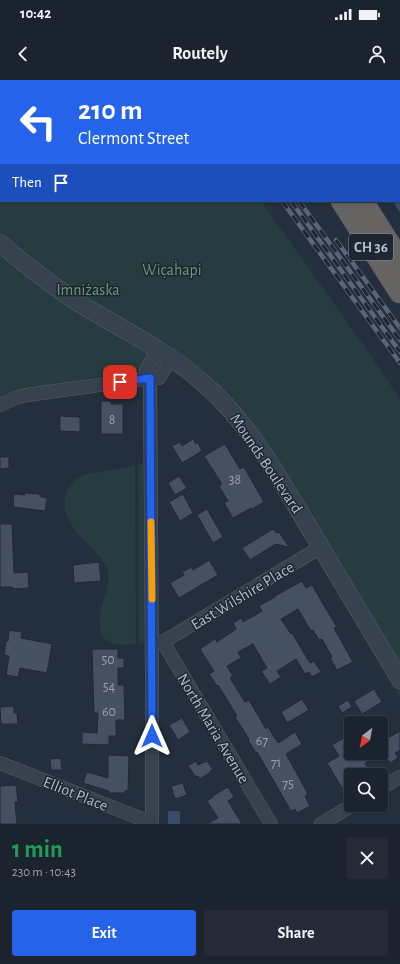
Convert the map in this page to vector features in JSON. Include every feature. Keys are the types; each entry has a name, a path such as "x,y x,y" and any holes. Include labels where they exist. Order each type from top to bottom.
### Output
{"highway":[{"name":"CH 36","path":"343,202 400,292"},
{"name":"CH 36","path":"363,202 400,261"}],"street":[{"name":"Mounds Boulevard","path":"0,243 32,270 67,295 165,354 195,376 218,396 243,425 270,464 400,680"},
{"path":"0,404 27,395 159,378 165,354"},
{"path":"150,378 157,642 152,824"},
{"name":"East Wilshire Place","path":"157,642 321,547"},
{"name":"North Maria Avenue","path":"157,642 271,824"},
{"name":"Elliot Place","path":"0,763 152,824"},
{"path":"388,784 400,777"},
{"path":"321,824 344,810"}],"green space":[{"name":"Wic̣aḣapi","path":"0,202 262,202 363,344 400,399 400,697 253,452 226,418 196,388 149,355 140,369 136,371 6,393 0,396"},
{"path":"143,464 144,643 139,644 138,465"},
{"path":"135,466 136,644 123,645 108,641 102,636 100,630 100,617 107,590 107,568 101,558 81,537 69,521 65,508 65,495 68,488 77,478 81,476"}],"water":[{"path":"394,202 400,202 400,213"},
{"path":"168,811 180,811 180,824 168,824"}],"building":[{"path":"101,401 111,401 111,404 123,404 123,434 101,434"},
{"path":"60,416 80,417 80,432 60,431"},
{"path":"193,439 196,444 198,443 202,451 182,463 172,446 180,442 182,446"},
{"path":"225,444 240,469 244,467 264,502 233,518 224,503 228,501 219,486 222,484 204,456"},
{"path":"0,457 9,457 9,468 0,469"},
{"path":"179,476 187,488 175,495 168,483"},
{"path":"25,493 39,494 41,497 47,498 45,511 13,507 14,494 25,495"},
{"path":"183,494 193,513 180,521 169,502"},
{"path":"207,509 223,537 213,543 197,515"},
{"path":"0,524 12,524 14,573 28,572 29,588 13,589 12,587 0,587"},
{"path":"273,529 276,533 279,532 289,547 276,544 250,560 242,548"},
{"path":"209,560 218,575 179,598 170,583 184,575 182,572 191,567 193,570"},
{"path":"99,562 101,581 74,583 73,565"},
{"path":"302,581 306,588 312,585 337,627 334,628 353,662 337,670 322,639 319,640 313,630 311,631 298,609 281,619 291,634 292,633 310,663 314,661 321,672 312,677 309,672 305,674 296,659 277,671 281,677 270,684 261,671 267,668 253,644 238,652 241,658 227,666 233,676 230,678 245,702 249,700 266,729 268,727 278,743 295,732 302,744 286,754 308,794 305,796 310,806 297,813 295,809 291,811 257,752 256,753 248,740 249,739 235,717 237,716 218,685 217,686 209,674 214,671 200,649 215,639 217,642 236,629 233,623 241,618 243,622 262,611 259,606"},
{"path":"9,630 22,632 21,638 52,644 47,673 20,668 18,677 6,675 9,656 4,655"},
{"path":"92,649 118,649 118,658 124,658 124,668 118,668 118,685 124,685 125,720 116,720 116,736 109,736 109,745 82,744 82,732 97,733 98,713 94,713"},
{"path":"374,689 382,702 362,714 354,701"},
{"path":"302,699 309,710 287,723 281,712"},
{"path":"348,700 352,707 342,713 338,706"},
{"path":"14,706 14,713 17,713 18,724 1,724 0,707"},
{"path":"182,718 190,732 178,740 169,725"},
{"path":"400,731 400,750 395,753 398,758 390,763 388,760 388,738"},
{"path":"344,738 344,760 370,760 365,763 368,768 344,768 344,791 327,763 339,756 332,745"},
{"path":"108,755 129,756 128,791 125,791 125,793 109,793 109,791 83,783 87,772 108,778"},
{"path":"61,758 62,770 51,770 50,759"},
{"path":"196,761 198,765 207,761 213,770 200,779 198,776 196,777 188,766"},
{"path":"183,783 187,795 175,799 171,786"},
{"path":"16,785 18,802 15,802 17,824 0,824 0,786"},
{"path":"228,787 234,797 228,801 242,824 206,824 218,818 207,801"}],"railway":[{"path":"283,202 400,363"},
{"path":"292,202 400,352"},
{"path":"300,202 400,340"},
{"path":"336,240 400,328"}],"slow traffic":[{"path":"151,522 152,599"}],"route":[{"path":"120,382 150,378 152,736"}],"park label":[{"name":"Imniżaska","path":"88,289"}]}
